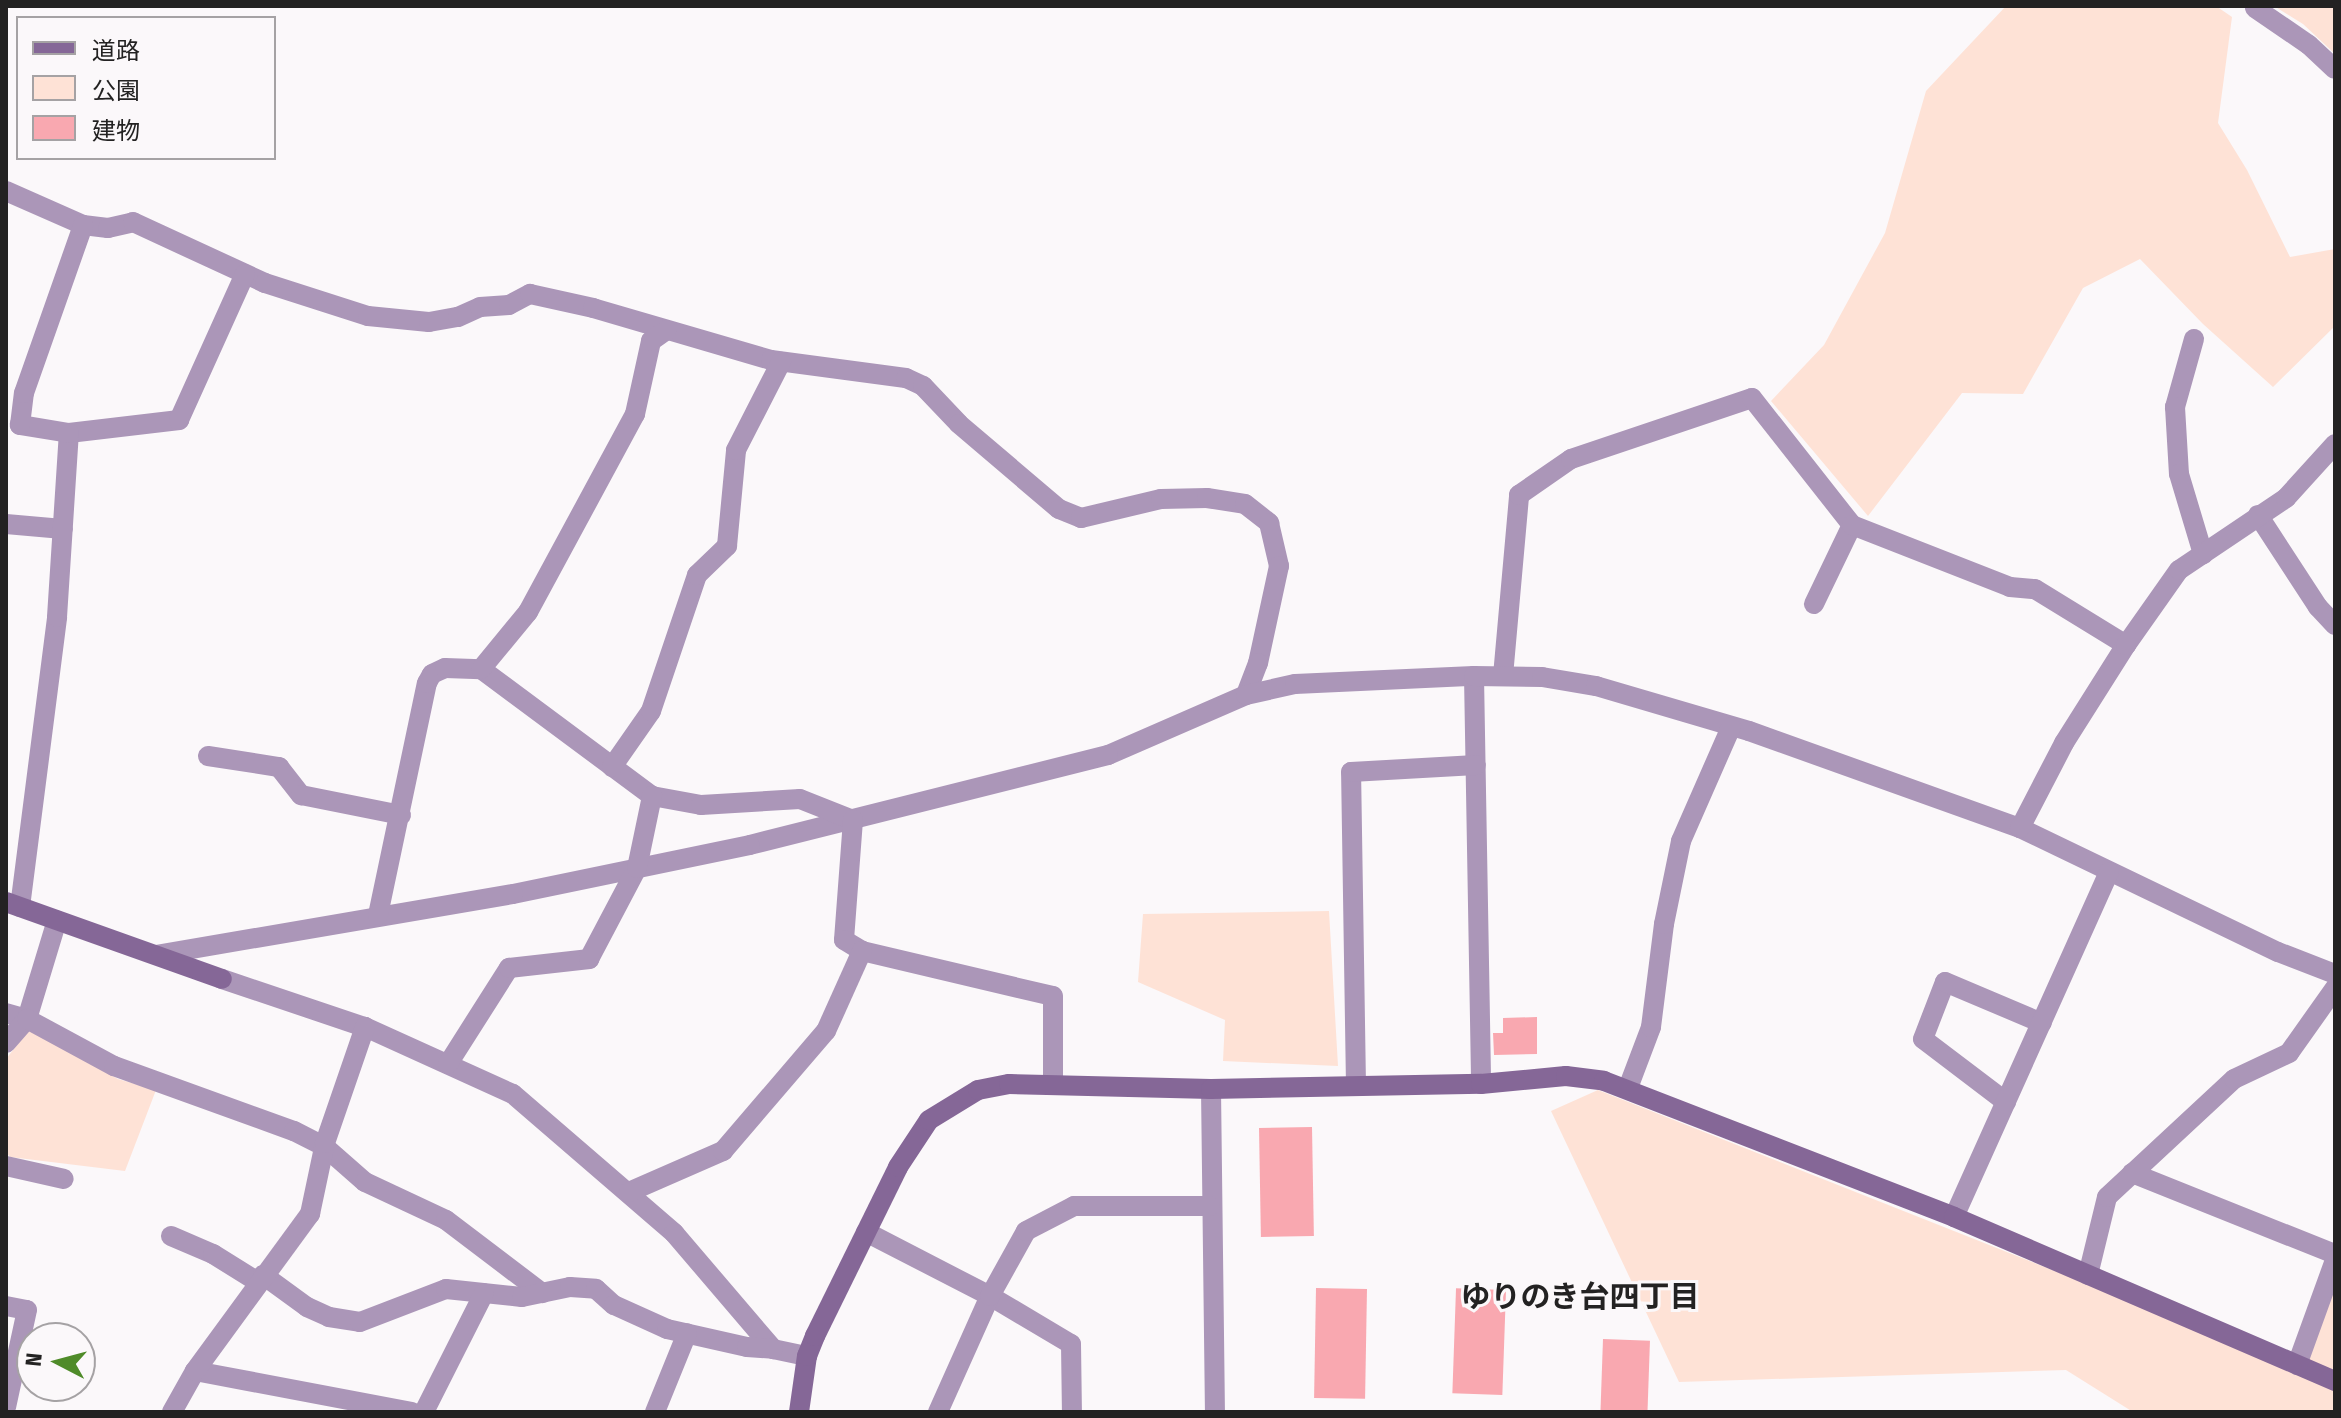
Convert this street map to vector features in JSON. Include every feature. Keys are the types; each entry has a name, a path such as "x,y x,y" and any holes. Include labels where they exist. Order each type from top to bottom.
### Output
{"street":[{"path":"2255,8 2309,45 2335,69"},
{"path":"6,191 83,225 108,228 133,222 245,274 368,316 429,322 458,317 480,307 509,305 530,294 781,362 891,375 923,386 959,424 1059,509 1081,518 1161,499 1207,498 1245,504 1269,523 1279,566 1258,663 1246,695"},
{"path":"83,225 24,393 20,425 69,433 179,420 245,274"},
{"path":"481,669 528,612 635,414 651,341 667,330"},
{"path":"2194,339 2175,407 2179,474 2203,554"},
{"path":"612,767 651,711 697,575 727,546 736,450 781,362"},
{"path":"1503,676 1519,495 1571,459 1752,398 1852,525 2010,587 2035,589 2126,645"},
{"path":"69,433 57,617 13,904 365,1027 513,1094 674,1233 773,1349"},
{"path":"2020,828 2064,743 2126,645 2179,570 2286,498 2335,444"},
{"path":"2258,515 2318,607 2335,625"},
{"path":"6,524 63,529"},
{"path":"1814,604 1852,525"},
{"path":"378,915 427,683 432,674 445,668 481,669 652,796 701,805 800,799 853,820"},
{"path":"1474,676 1481,1084"},
{"path":"157,955 513,894 853,820 1108,755 1246,695 1295,684 1503,676 1542,677 1596,686 1731,727 2020,828 2278,952 2335,974"},
{"path":"1628,1088 1651,1027 1664,924 1681,841 1731,727"},
{"path":"208,756 279,767 301,795 401,815"},
{"path":"1356,1086 1351,772 1476,765"},
{"path":"448,1064 509,968 589,959 637,868 652,796"},
{"path":"853,820 844,940 862,951 1053,996 1053,1083"},
{"path":"1954,1217 2109,872"},
{"path":"6,1043 27,1019 57,920"},
{"path":"629,1192 723,1151 826,1031 862,951"},
{"path":"2006,1102 1923,1039 1945,982 2042,1023"},
{"path":"2088,1275 2107,1197 2234,1079 2289,1053 2335,988"},
{"path":"6,1013 27,1019 114,1066 294,1131 325,1147 365,1182 446,1220 542,1293"},
{"path":"172,1412 195,1371 310,1214 325,1147 365,1027"},
{"path":"799,1412 807,1356 898,1167 929,1120 978,1090 1009,1084 1053,1083 1211,1089 1481,1084 1566,1076 1628,1088 1954,1217 2335,1381"},
{"path":"1211,1089 1210,1206 1215,1412"},
{"path":"6,1166 64,1179"},
{"path":"2132,1173 2335,1254"},
{"path":"938,1412 990,1296 1026,1231 1074,1206 1210,1206"},
{"path":"866,1232 990,1296 1071,1344 1072,1412"},
{"path":"171,1236 261,1278 329,1317 360,1322 446,1289 522,1297 570,1287 596,1289 614,1305 667,1329 807,1356"},
{"path":"2297,1365 2335,1260"},
{"path":"424,1412 484,1293"},
{"path":"6,1306 27,1310 6,1407"},
{"path":"655,1412 687,1333"},
{"path":"195,1371 412,1412"}],"green space":[{"path":"2006,6 2216,6 2232,17 2218,123 2247,170 2290,257 2335,249 2335,326 2273,387 2203,324 2140,259 2083,288 2023,394 1962,393 1868,516 1771,401 1824,345 1885,233 1926,91"},
{"path":"2274,6 2335,6 2335,54 2303,24"},
{"path":"1329,911 1338,1066 1223,1061 1225,1020 1138,982 1143,914"},
{"path":"29,1030 118,1079 156,1090 125,1171 10,1157 6,1152 6,1059"},
{"path":"1598,1090 2335,1382 2335,1412 2133,1412 2066,1370 1679,1382 1551,1111"},
{"path":"2335,1271 2335,1378 2302,1363"}],"building":[{"path":"1537,1017 1537,1054 1494,1055 1493,1033 1503,1033 1503,1018"},
{"path":"1312,1127 1314,1236 1261,1237 1259,1128"},
{"path":"1316,1288 1367,1289 1365,1399 1314,1398"},
{"path":"1456,1288 1506,1290 1502,1395 1452,1393"},
{"path":"1603,1339 1650,1341 1647,1412 1600,1412"}],"district":[{"name":"ゆりのき台四丁目","path":"1580,1297"}]}
